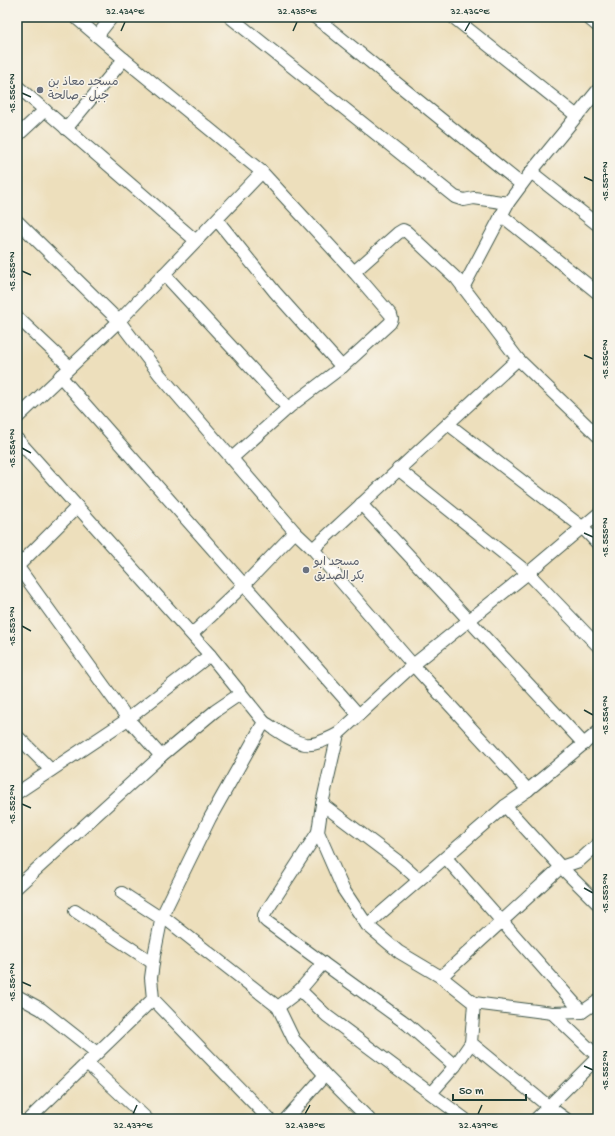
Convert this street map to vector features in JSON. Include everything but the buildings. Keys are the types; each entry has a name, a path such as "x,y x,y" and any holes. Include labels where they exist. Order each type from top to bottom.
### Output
{"street":[{"path":"74,17 124,60 262,172 354,272 392,319 390,323 342,367 288,408 232,458"},
{"path":"97,36 112,17"},
{"path":"315,17 521,184"},
{"path":"453,17 577,116"},
{"path":"586,17 598,26"},
{"path":"235,18 455,197 464,200 474,198 508,203"},
{"path":"66,129 124,60"},
{"path":"17,86 195,240"},
{"path":"463,288 508,203 521,184 598,90"},
{"path":"17,136 45,110"},
{"path":"17,418 119,320 262,172"},
{"path":"531,172 598,225"},
{"path":"501,215 598,292"},
{"path":"217,220 275,292 342,367"},
{"path":"17,221 119,320 160,376 295,532 313,549 413,665 528,790"},
{"path":"354,272 398,233 403,230 407,232 457,279 518,359 598,436"},
{"path":"164,274 288,408"},
{"path":"17,317 70,367"},
{"path":"313,549 518,359"},
{"path":"60,376 358,714"},
{"path":"448,424 582,527 598,544"},
{"path":"17,439 192,634 264,722 289,737 306,744 322,741 338,734 413,665 528,573 598,514"},
{"path":"398,469 528,573 598,646"},
{"path":"361,504 584,744"},
{"path":"77,507 17,567 128,719 161,756"},
{"path":"192,634 244,585 295,532"},
{"path":"17,792 128,719 210,655"},
{"path":"17,887 161,756 214,711 240,694"},
{"path":"264,722 210,818 162,918 151,978 152,999 269,1119"},
{"path":"366,926 505,806 528,790 598,732"},
{"path":"338,734 322,804 318,832 264,915 264,919 407,1024 455,1066"},
{"path":"17,736 51,770"},
{"path":"322,804 399,862 419,880"},
{"path":"505,806 561,867 598,904"},
{"path":"318,832 343,889 366,926 399,952 441,977 474,1003 552,1013 582,1012 598,1002"},
{"path":"441,977 561,867 579,861 598,844"},
{"path":"446,858 582,1012"},
{"path":"122,893 162,918 278,1007 294,1040 325,1075 369,1119"},
{"path":"75,911 153,963"},
{"path":"278,1007 300,990 323,963"},
{"path":"300,990 327,1016 465,1119"},
{"path":"17,996 41,1009 97,1053"},
{"path":"28,1119 152,999"},
{"path":"432,1093 455,1066 471,1043 474,1003"},
{"path":"536,1119 595,1060 596,1057 595,1054 552,1013"},
{"path":"471,1043 566,1119"},
{"path":"87,1063 147,1119"},
{"path":"286,1119 325,1075"}],"place":[{"name":"مسجد معاذ بن جبل - صالحة","path":"40,90"},
{"name":"مسجد ابو بكر الصديق","path":"306,570"}]}
